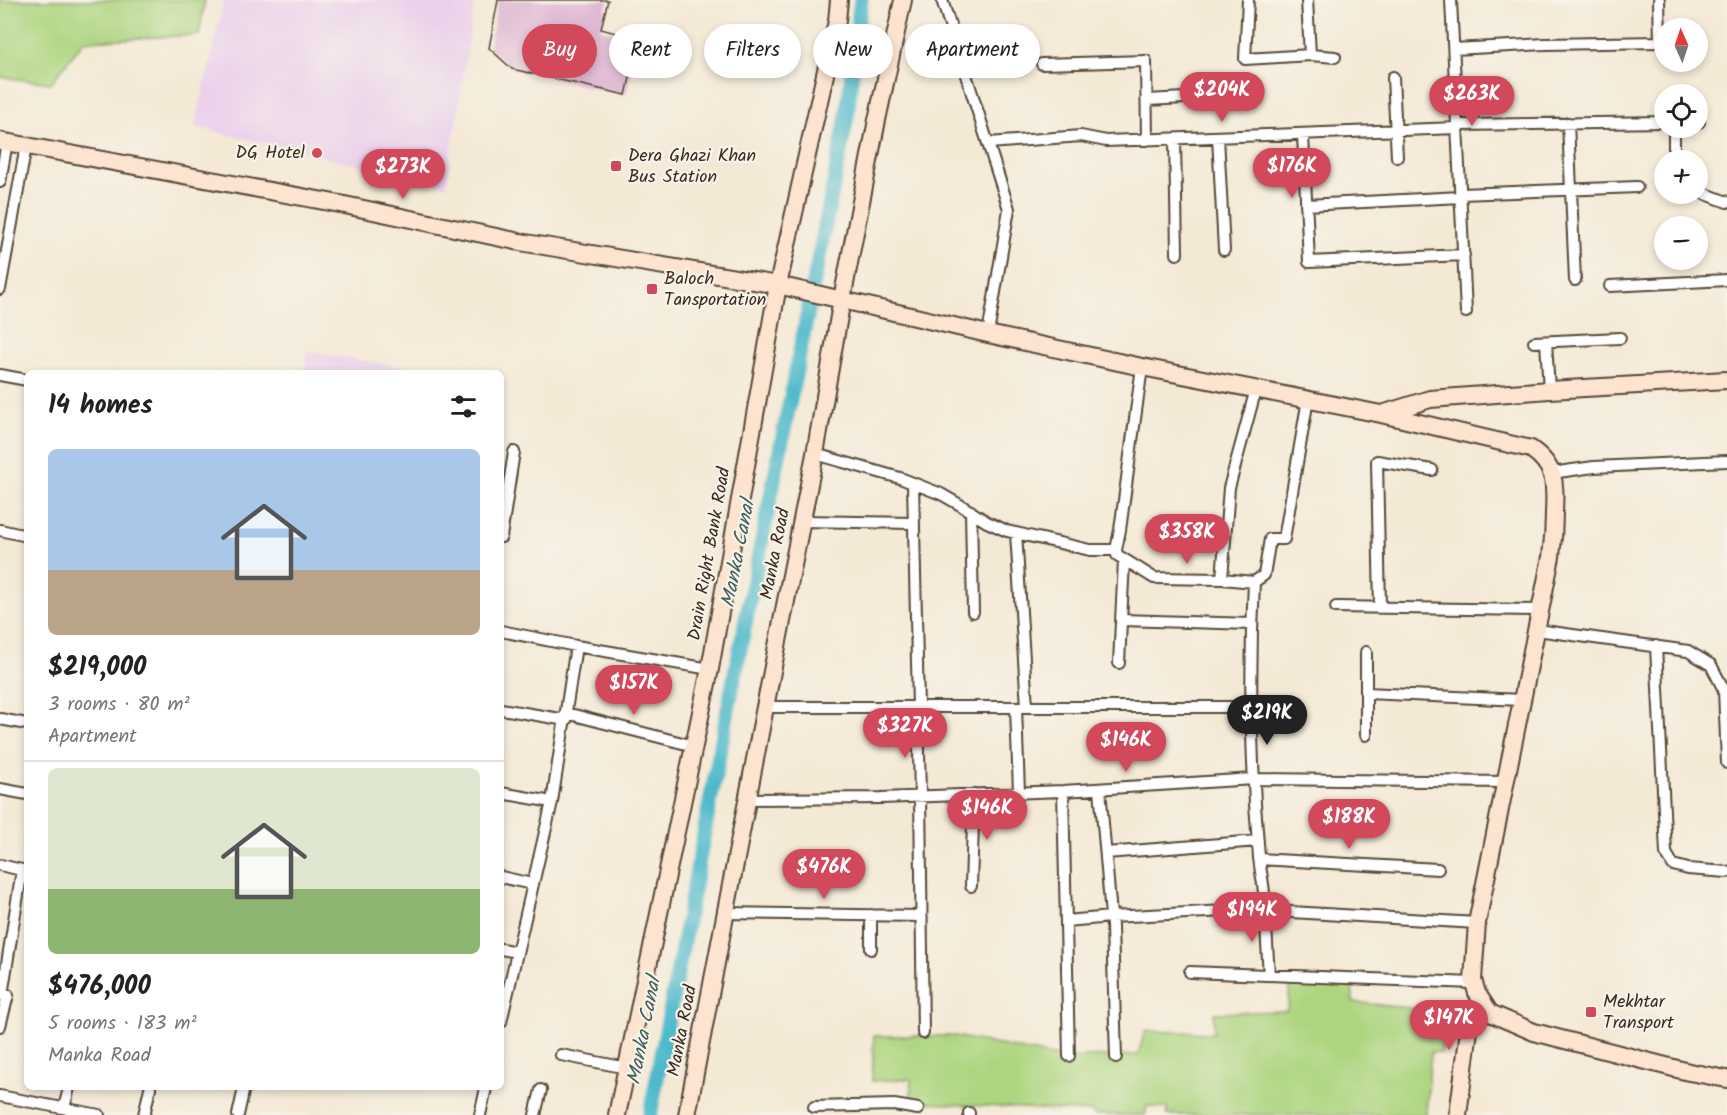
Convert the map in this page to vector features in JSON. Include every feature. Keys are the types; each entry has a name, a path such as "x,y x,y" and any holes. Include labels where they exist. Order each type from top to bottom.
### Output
{"main road":[{"name":"Drain Right Bank Road","path":"617,1115 710,669 778,285 837,21 839,0"},
{"name":"Manka Road","path":"687,1115 815,454 842,299 903,0"},
{"path":"3,141 339,204 520,242 798,289 988,334 1381,414 1531,449 1546,463 1551,473 1555,491 1554,528 1541,610 1477,923 1473,967 1477,993 1490,1013 1534,1032 1689,1072 1727,1079"},
{"path":"1381,414 1430,399 1727,380"},
{"path":"1458,1115 1470,1022 1483,1004"}],"street":[{"path":"942,0 1009,209 988,334"},
{"path":"1248,0 1245,59 1310,55 1335,57"},
{"path":"1307,0 1310,55"},
{"path":"1459,0 1451,0 1466,312"},
{"path":"1454,49 1546,44 1660,42 1659,0"},
{"path":"1042,64 1146,61 1147,140"},
{"path":"1393,77 1397,157"},
{"path":"1147,100 1242,95"},
{"path":"988,143 1081,136 1106,141 1303,135 1457,126 1654,122"},
{"path":"1568,123 1575,280"},
{"path":"1303,135 1309,262 1464,255"},
{"path":"1218,137 1224,250"},
{"path":"1175,139 1177,254"},
{"path":"0,182 3,141"},
{"path":"0,289 26,146"},
{"path":"1306,205 1637,187"},
{"path":"1708,195 1727,202"},
{"path":"1610,286 1727,280"},
{"path":"1549,390 1540,342 1620,338"},
{"path":"1142,367 1116,550 1117,555 1154,578 1254,582 1264,575 1270,539 1284,539 1308,399"},
{"path":"0,375 24,379"},
{"path":"1222,579 1229,488 1256,389"},
{"path":"504,517 514,452"},
{"path":"815,454 913,483 941,494 987,522 1007,531 1090,550 1116,550"},
{"path":"1380,608 1377,461 1432,470"},
{"path":"1551,473 1594,467 1727,461"},
{"path":"913,483 923,1033"},
{"path":"971,511 973,612"},
{"path":"802,521 914,523"},
{"path":"0,530 24,535"},
{"path":"1016,533 1021,707 1019,793"},
{"path":"1119,663 1124,560"},
{"path":"1254,582 1252,624 1254,779 1269,975"},
{"path":"1336,608 1541,610"},
{"path":"1122,620 1252,624"},
{"path":"1537,630 1688,651 1711,665 1724,690 1727,763"},
{"path":"504,632 710,669"},
{"path":"504,1009 552,802 576,646"},
{"path":"1656,646 1666,853 1673,865 1688,869 1727,872"},
{"path":"1366,652 1366,735"},
{"path":"1366,693 1522,700"},
{"path":"765,707 1252,707"},
{"path":"504,709 566,717 693,746"},
{"path":"0,719 24,723"},
{"path":"747,799 881,798 1019,793 1254,779 1505,782"},
{"path":"0,789 24,793"},
{"path":"1100,789 1111,917 1116,1057"},
{"path":"1064,791 1069,1056"},
{"path":"504,794 552,802"},
{"path":"971,886 974,794"},
{"path":"1106,853 1258,841"},
{"path":"1259,859 1438,869"},
{"path":"0,865 21,870 23,886 3,977 2,994 8,995 0,1026"},
{"path":"504,878 532,884"},
{"path":"1066,921 1264,909 1477,923"},
{"path":"726,913 921,916"},
{"path":"871,915 872,949"},
{"path":"504,950 517,952"},
{"path":"1190,972 1474,983"},
{"path":"561,1055 627,1068"},
{"path":"64,1108 68,1090"},
{"path":"144,1115 150,1090"},
{"path":"238,1115 244,1090"},
{"path":"480,1115 486,1090"},
{"path":"535,1115 541,1090"},
{"path":"0,1096 99,1115"},
{"path":"814,1107 918,1109"}],"shaded area":[{"path":"224,0 475,0 446,186 195,127"},
{"path":"307,351 406,368 406,370 304,370"}],"green space":[{"path":"0,0 205,0 199,35 84,41 51,83 0,77"},
{"path":"1352,978 1353,1002 1447,1012 1441,1053 1431,1052 1426,1115 1167,1115 1167,1108 1147,1106 1145,1115 1094,1115 1093,1112 911,1102 911,1079 872,1081 874,1036 955,1036 1063,1058 1138,1055 1145,1031 1214,1033 1214,1013 1287,1011 1291,982"}],"building":[{"path":"498,0 608,0 601,29 609,31 609,78 630,78 626,95 551,78 597,78 597,24 522,24 522,71 512,69 489,48"}],"waterway":[{"name":"Manka Canal","path":"650,1115 726,719 846,122 861,0"}],"place":[{"name":"DG Hotel","path":"317,153"},
{"name":"Dera Ghazi Khan Bus Station","path":"616,166"},
{"name":"Baloch Tansportation","path":"652,289"},
{"name":"Mekhtar Transport","path":"1591,1012"}]}
